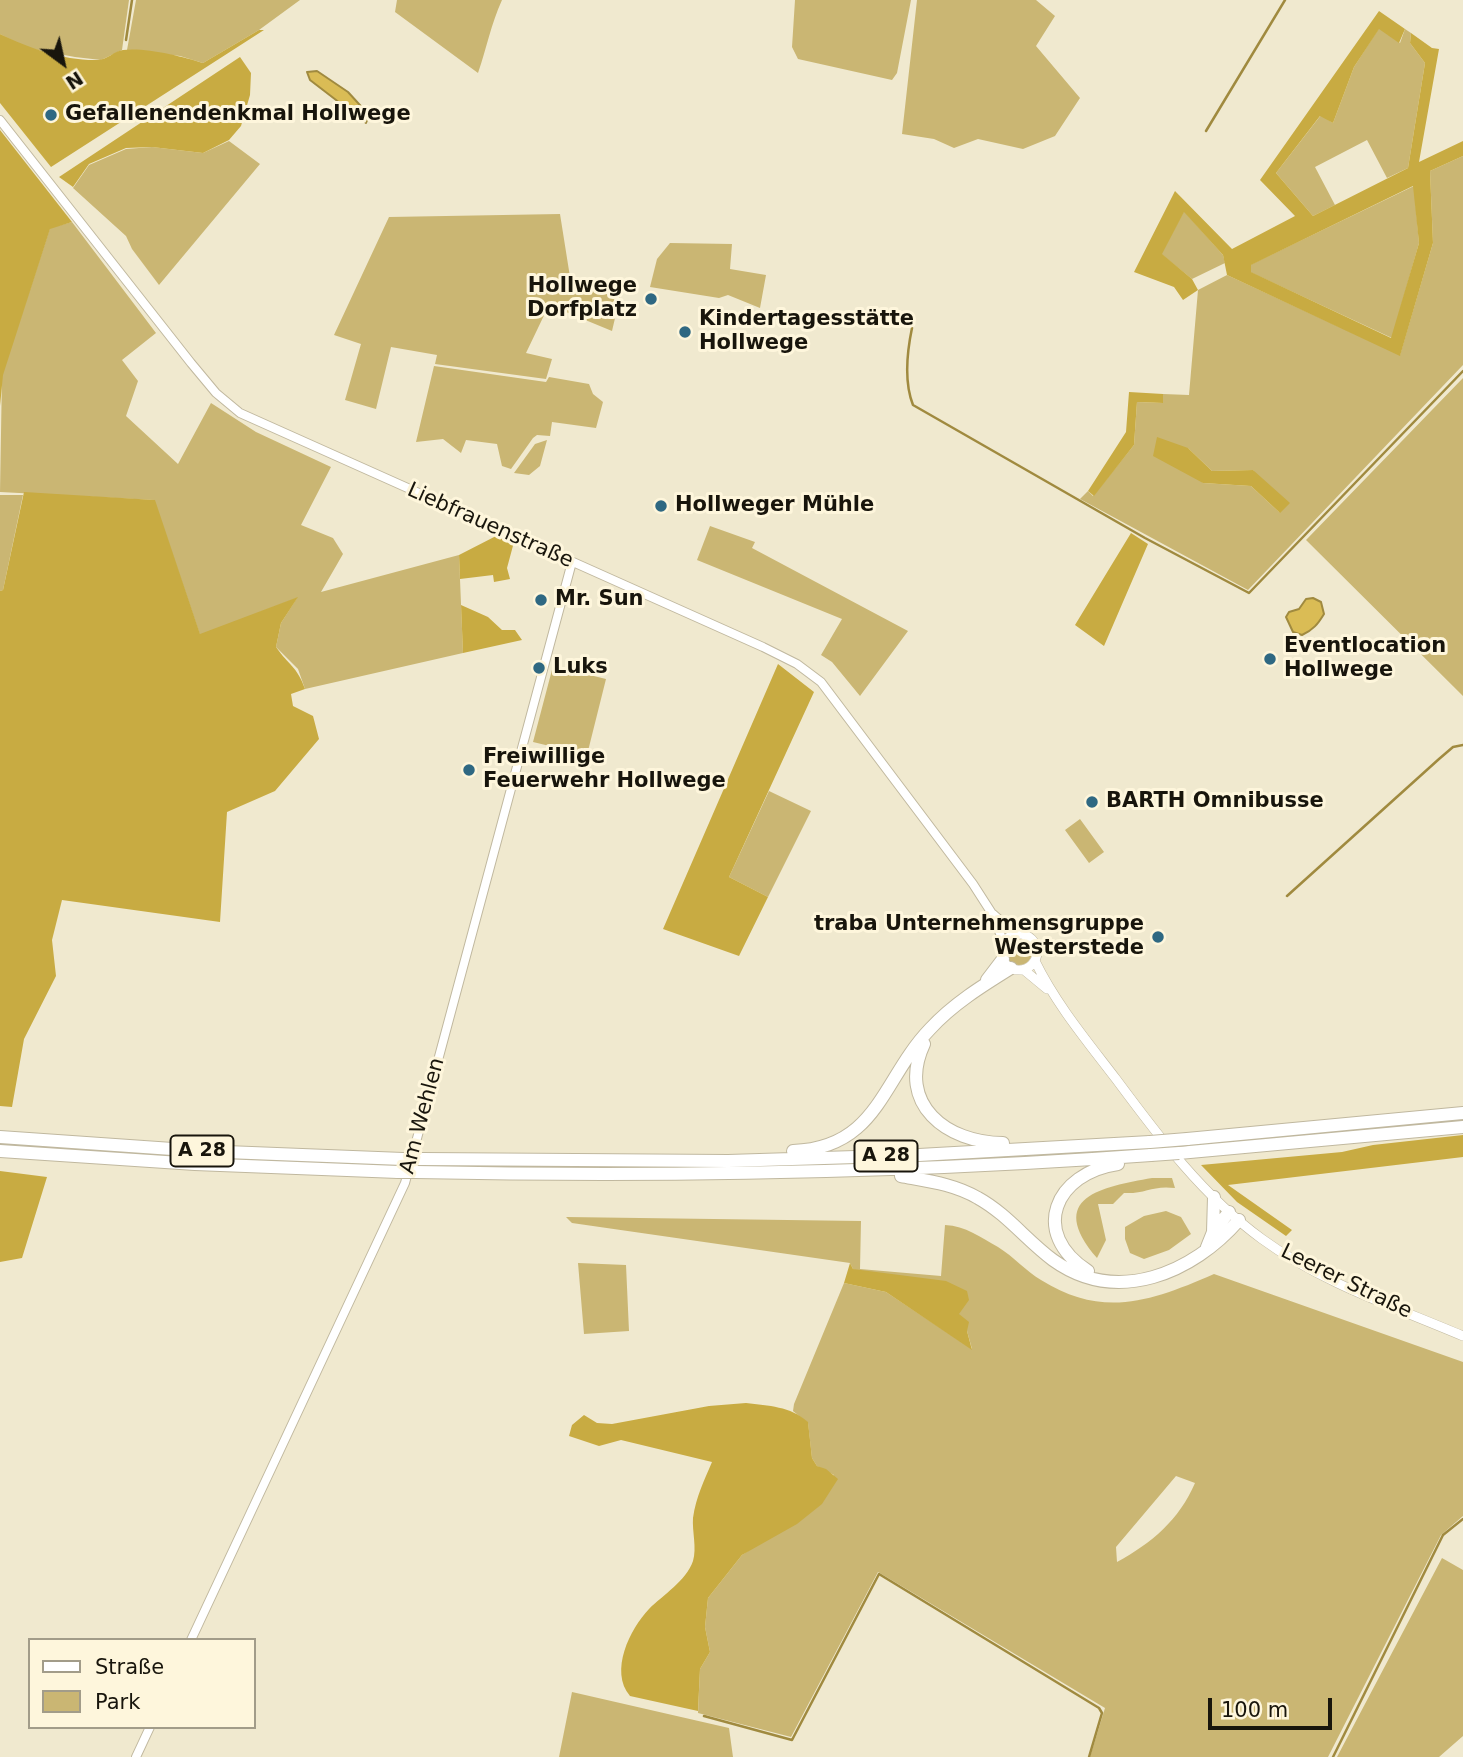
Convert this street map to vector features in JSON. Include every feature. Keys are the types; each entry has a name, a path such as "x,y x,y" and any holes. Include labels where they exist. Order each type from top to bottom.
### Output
{"highway":[{"path":"728,1161 744,1152 822,1147 852,1133 873,1114 918,1043 931,1028 984,983 1012,965"},
{"path":"931,1028 920,1052 916,1073 921,1099 932,1117 962,1138 1045,1148"},
{"name":"A 28","path":"0,1151 195,1164 398,1172 532,1175 880,1172 1151,1148 1187,1139 1463,1113"},
{"name":"A 28","path":"0,1137 201,1151 403,1159 728,1161 1045,1148 1151,1148 1196,1152 1463,1127"},
{"path":"1100,1278 1076,1263 1066,1251 1055,1229 1056,1205 1067,1187 1088,1171 1138,1162 1151,1148"},
{"path":"880,1172 964,1191 1010,1221 1061,1265 1081,1275 1132,1282 1164,1276 1192,1261 1234,1216"},
{"path":"1207,1248 1213,1232 1214,1197"},
{"path":"1213,1232 1234,1216"}],"main road":[{"path":"1016,934 1033,940 1037,950 1035,961 1049,990 1012,965 1004,943 1016,934"},
{"path":"1012,965 1035,961"},
{"name":"Leerer Straße","path":"1049,990 1150,1125 1234,1216 1305,1266 1463,1336"}],"street":[{"name":"Liebfrauenstraße","path":"0,120 191,363 229,404 255,422 763,647 797,664 821,682 937,833 991,912 1004,943"},
{"name":"Am Wehlen","path":"192,1638 405,1183 572,562"},
{"name":"Liebfrauenstraße","path":"991,912 1016,934"},
{"path":"136,1757 149,1729"}],"green space":[{"path":"0,0 129,0 122,50 101,60 27,48 0,34"},
{"path":"136,0 300,0 259,30 203,63 180,56 127,50"},
{"path":"397,0 502,0 478,73 395,12"},
{"path":"795,0 911,0 897,73 892,80 798,59 792,47"},
{"path":"917,0 1036,0 1055,16 1036,46 1080,98 1055,136 1023,149 978,139 954,148 934,139 902,134"},
{"path":"1379,28 1400,43 1405,29 1411,33 1410,43 1425,63 1408,168 1387,178 1367,140 1315,167 1335,205 1313,216 1276,173 1321,115 1333,123 1354,67"},
{"path":"229,141 260,164 159,285 132,249 126,236 73,188 89,165 126,149 152,147 203,153"},
{"path":"1463,156 1463,365 1248,590 1080,499 1088,491 1093,496 1134,445 1137,402 1162,403 1163,394 1189,395 1198,290 1227,275 1400,355 1433,243 1430,171","holes":["1188,448 1212,471 1253,470 1280,513 1251,486 1203,483"]},
{"path":"1414,186 1419,243 1392,338 1250,272 1250,265"},
{"path":"1184,211 1223,255 1225,263 1192,279 1161,254"},
{"path":"560,214 570,277 577,287 620,297 612,331 549,305 526,353 552,359 546,379 435,364 437,355 391,347 376,409 345,400 361,344 334,335 389,217"},
{"path":"72,222 156,333 122,360 138,381 126,416 178,464 211,403 256,432 331,467 301,525 333,538 343,554 321,592 459,555 463,653 305,689 298,669 276,647 281,623 297,598 200,635 154,500 0,492 2,375 50,228"},
{"path":"670,243 732,244 730,269 766,275 760,308 728,295 719,298 650,287 657,259"},
{"path":"434,366 546,382 549,377 589,384 593,394 603,402 596,428 552,422 550,436 537,435 533,438 511,469 502,466 497,444 466,440 461,453 443,439 416,442"},
{"path":"1463,378 1463,696 1306,540"},
{"path":"547,440 540,466 529,475 514,473 535,444"},
{"path":"0,495 23,495 3,590 0,591"},
{"path":"710,526 755,542 752,548 908,631 860,696 832,662 821,655 842,619 697,560"},
{"path":"553,666 606,679 587,755 533,742"},
{"path":"769,791 811,811 768,897 729,877"},
{"path":"1080,819 1104,852 1089,863 1065,830"},
{"path":"1019,939 1028,943 1032,952 1028,961 1019,965 1010,961 1006,952 1010,943"},
{"path":"1152,1178 1172,1178 1175,1188 1124,1193 1113,1204 1098,1204 1106,1240 1097,1258 1082,1237 1077,1221 1078,1208 1086,1198 1099,1191"},
{"path":"1166,1211 1181,1217 1191,1234 1169,1250 1144,1259 1130,1253 1125,1239 1125,1227 1144,1216"},
{"path":"566,1217 861,1221 860,1269 941,1276 945,1225 960,1227 998,1247 1036,1276 1064,1292 1107,1302 1148,1298 1214,1274 1463,1362 1463,1516 1441,1535 1328,1757 1090,1757 1105,1708 878,1572 791,1737 698,1713 700,1669 710,1652 705,1627 708,1598 742,1555 763,1541 834,1475 817,1466 812,1458 808,1423 793,1411 844,1283 886,1292 972,1349 967,1331 853,1269 850,1263 572,1223","holes":["1176,1476 1195,1483 1173,1519 1142,1547 1117,1562 1116,1547"]},
{"path":"578,1263 626,1265 629,1331 584,1334"},
{"path":"1442,1558 1463,1570 1463,1736 1439,1757 1337,1757"},
{"path":"572,1692 729,1728 733,1757 559,1757"}],"shaded area":[{"path":"1379,11 1405,29 1399,43 1379,29 1354,67 1333,123 1320,116 1276,173 1313,216 1408,168 1425,63 1410,43 1411,33 1432,48 1439,49 1419,162 1463,141 1463,156 1430,171 1433,243 1400,356 1227,275 1223,255 1184,212 1162,254 1192,279 1198,290 1183,300 1174,287 1134,272 1175,191 1232,249 1295,216 1260,180","holes":["1413,186 1419,243 1391,338 1251,272 1251,265"]},
{"path":"259,30 264,30 51,167 0,103 0,34 35,49 86,60 101,60 120,51 132,49 203,63"},
{"path":"240,57 251,73 250,95 241,126 229,140 203,153 152,147 126,148 89,164 73,187 59,177"},
{"path":"317,71 348,92 369,115 366,123 310,80 307,72"},
{"path":"0,130 72,222 50,229 3,375 0,406"},
{"path":"1129,392 1163,394 1163,403 1137,402 1134,445 1094,496 1088,491 1126,432"},
{"path":"1157,437 1188,448 1212,471 1253,470 1290,503 1280,513 1251,486 1203,483 1153,456"},
{"path":"24,492 155,500 200,634 298,597 281,623 276,647 296,671 305,689 291,694 293,706 313,716 319,739 275,791 227,812 220,922 62,900 52,940 56,976 24,1039 12,1107 0,1106 0,591 3,590"},
{"path":"1131,533 1148,544 1104,646 1075,625"},
{"path":"498,535 514,542 507,568 510,579 494,582 493,575 460,579 459,555"},
{"path":"1313,598 1321,602 1324,614 1306,633 1302,635 1293,632 1286,617 1289,612 1299,609 1306,599"},
{"path":"461,605 488,617 502,630 515,630 522,640 463,653"},
{"path":"778,664 814,692 729,877 768,897 739,956 663,929"},
{"path":"1463,1135 1463,1157 1228,1185 1292,1230 1286,1236 1237,1202 1201,1165 1342,1152 1373,1145"},
{"path":"0,1171 47,1177 22,1258 0,1262"},
{"path":"850,1263 853,1269 946,1281 967,1291 969,1300 959,1314 969,1322 967,1331 972,1350 886,1292 844,1283"},
{"path":"746,1403 787,1410 808,1422 812,1458 817,1466 826,1469 838,1479 822,1504 797,1524 742,1555 708,1598 705,1627 710,1652 700,1669 698,1711 630,1696 621,1675 624,1651 642,1617 690,1568 695,1551 694,1510 712,1462 621,1440 599,1446 569,1436 572,1425 584,1415 597,1423 612,1424 709,1406"}],"waterway":[{"path":"126,40 132,0"},
{"path":"1206,131 1285,0"},
{"path":"912,328 907,367 908,387 913,405 1145,538 1249,593 1463,371"},
{"path":"1287,896 1439,759 1453,747 1463,745"},
{"path":"1333,1757 1443,1535 1463,1519"},
{"path":"704,1716 792,1740 879,1574 1099,1708 1102,1713 1089,1757"}],"place":[{"name":"Gefallenendenkmal Hollwege","path":"51,115"},
{"name":"Hollwege Dorfplatz","path":"651,299"},
{"name":"Kindertagesstätte Hollwege","path":"685,332"},
{"name":"Hollweger Mühle","path":"661,506"},
{"name":"Mr. Sun","path":"541,600"},
{"name":"Eventlocation Hollwege","path":"1270,659"},
{"name":"Luks","path":"539,668"},
{"name":"Freiwillige Feuerwehr Hollwege","path":"469,770"},
{"name":"BARTH Omnibusse","path":"1092,802"},
{"name":"traba Unternehmensgruppe Westerstede","path":"1158,937"}]}
